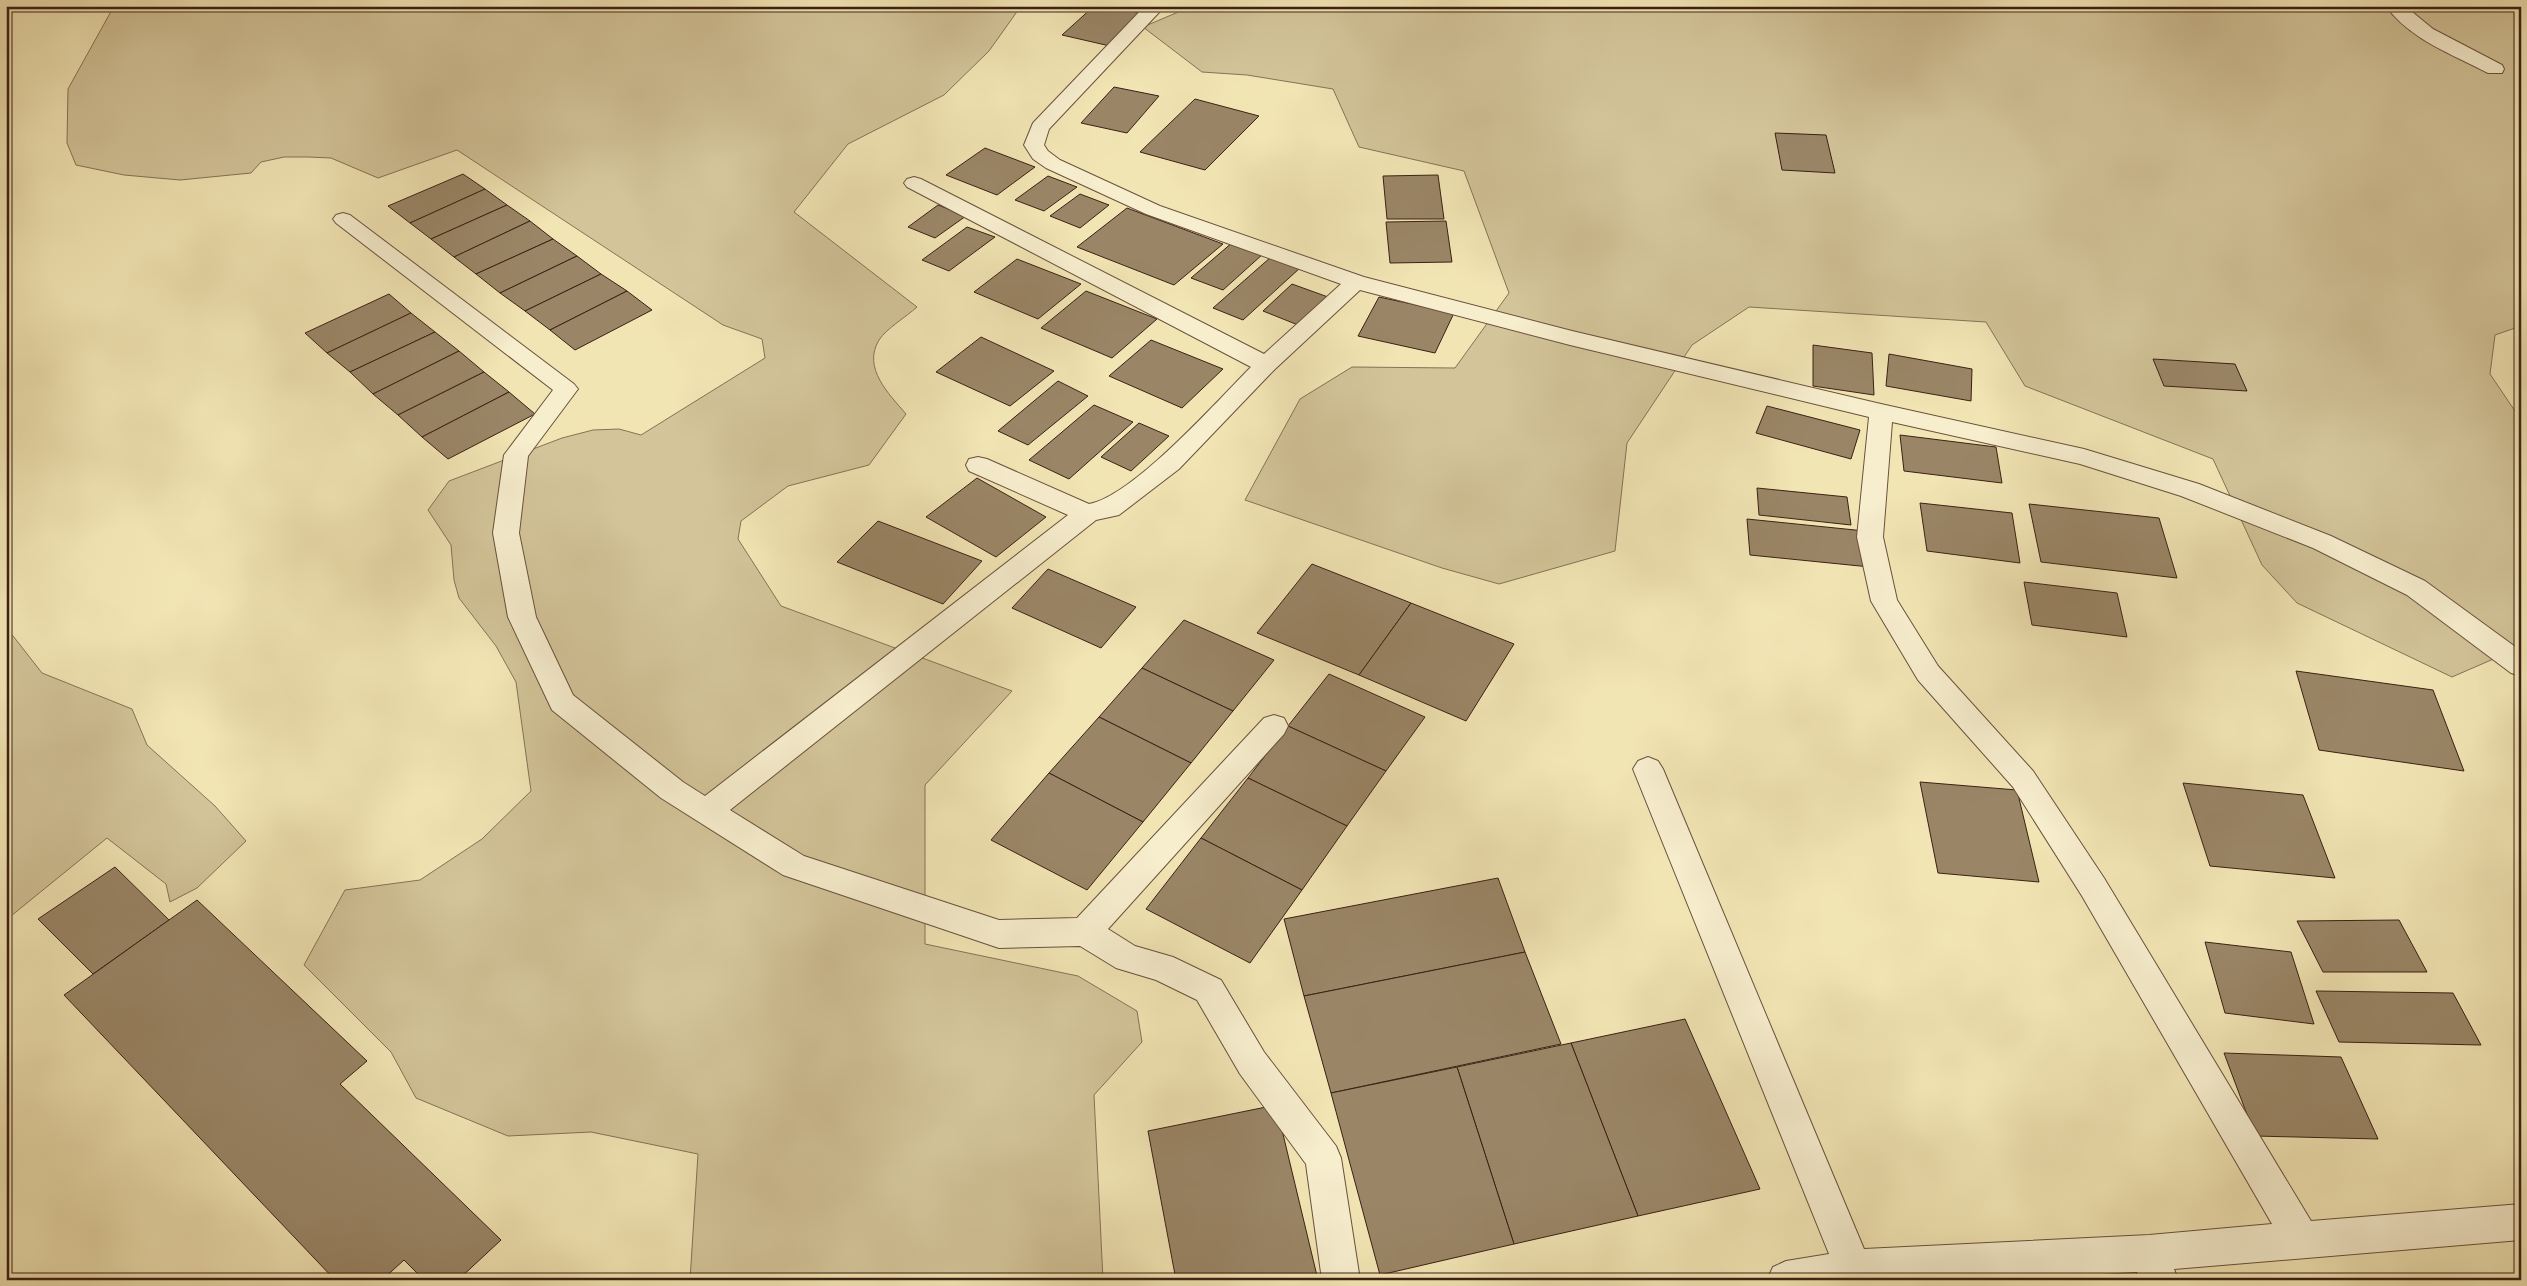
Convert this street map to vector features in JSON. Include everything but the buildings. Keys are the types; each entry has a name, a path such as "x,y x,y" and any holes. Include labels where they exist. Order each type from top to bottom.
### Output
{"street":[{"path":"1156,6 1145,15 1040,127 1034,145 1040,155 1053,164 1153,210 1356,282 1570,338 1881,412 2084,457 2190,490 2322,542 2416,588 2521,666"},
{"path":"2395,6 2401,15 2431,34 2495,69"},
{"path":"914,183 1266,365"},
{"path":"343,219 566,389 516,455 506,534 522,617 562,702 672,790 794,866 999,934 1085,932 1128,958 1162,967 1209,990 1252,1063 1323,1158 1341,1280"},
{"path":"706,812 1088,513 1110,509 1170,462 1266,365 1356,282"},
{"path":"1881,412 1870,537 1884,601 1928,673 2028,788 2093,887 2301,1240"},
{"path":"978,465 1088,513"},
{"path":"1085,932 1274,726"},
{"path":"1648,769 1853,1268"},
{"path":"1786,1280 1853,1268 2154,1266 2301,1240 2521,1222"}],"shaded area":[{"path":"114,6 1021,6 989,51 944,95 848,144 794,212 917,307 882,336 875,350 874,361 880,380 906,414 869,465 788,486 741,521 738,539 781,606 1012,691 925,785 925,944 1078,976 1137,1011 1142,1042 1094,1095 1103,1280 690,1280 698,1154 591,1132 508,1136 416,1098 391,1052 304,965 345,890 420,880 482,839 531,791 516,682 496,646 459,598 454,580 451,545 428,510 449,481 562,438 593,430 619,429 641,435 765,358 762,339 723,325 457,150 378,178 331,158 308,157 284,157 261,162 251,173 180,180 124,175 76,165 67,143 68,89"},
{"path":"1171,6 2521,6 2521,326 2495,335 2490,374 2521,420 2521,647 2452,677 2297,603 2262,565 2213,459 2025,386 1986,322 1749,307 1692,345 1627,443 1615,551 1499,584 1442,568 1245,500 1300,399 1352,367 1455,368 1509,293 1464,171 1359,147 1333,89 1247,75 1202,72 1143,27 1183,10"},
{"path":"6,627 42,673 132,709 147,745 215,806 246,841 197,888 170,902 166,884 107,838 6,920"}]}
